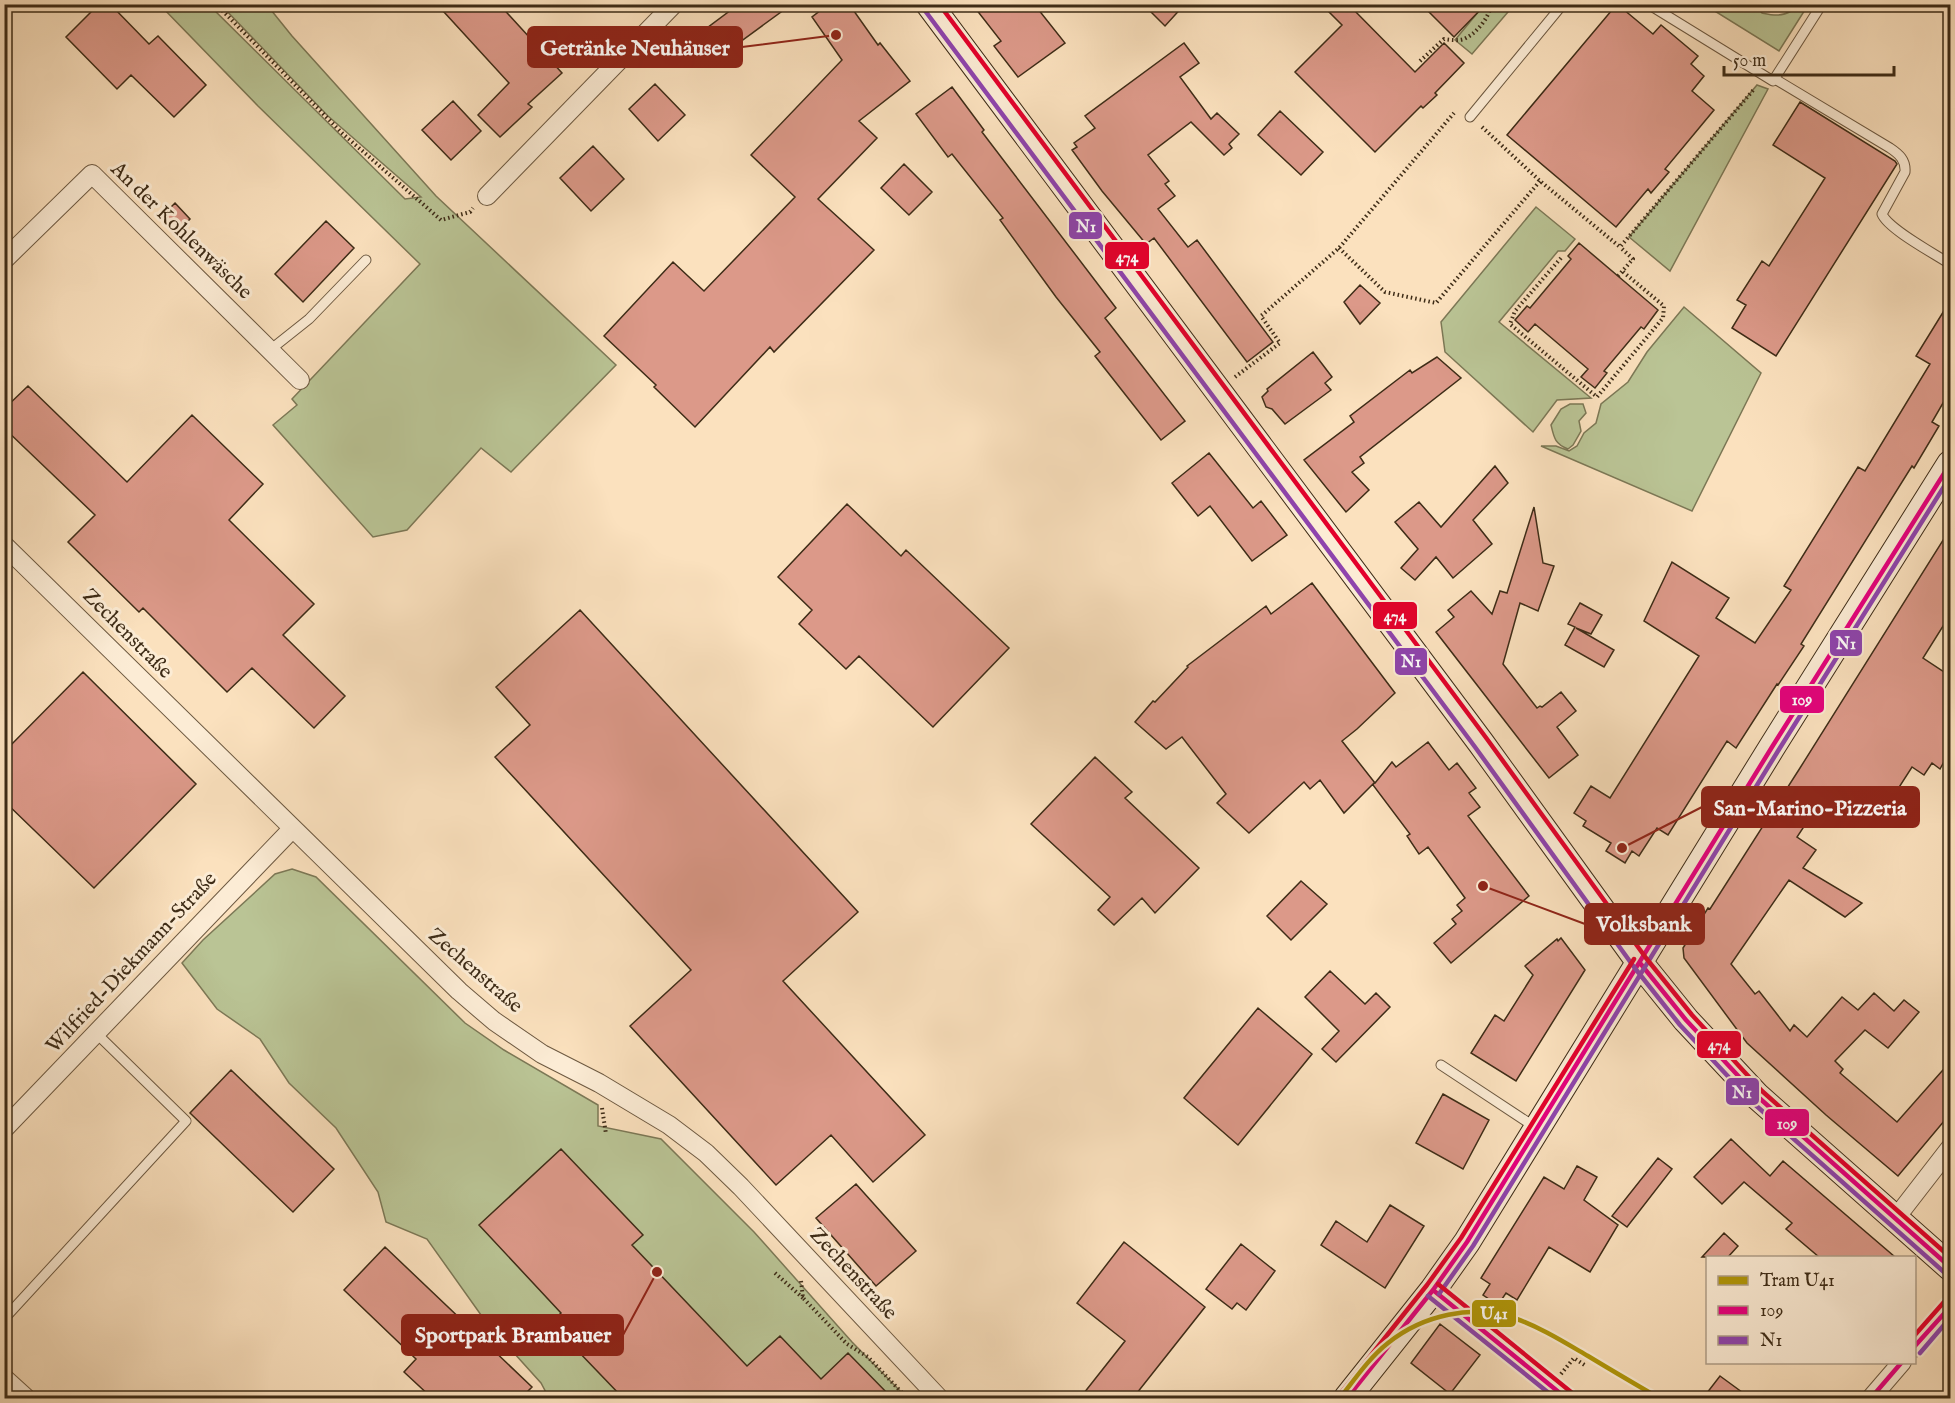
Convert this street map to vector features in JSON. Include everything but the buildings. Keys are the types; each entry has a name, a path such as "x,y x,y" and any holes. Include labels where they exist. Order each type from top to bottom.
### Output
{"main road":[{"path":"929,4 1481,743 1640,963 1686,1020 1757,1096 1950,1267"},
{"path":"1347,1398 1433,1290 1467,1242 1772,747 1950,464"}],"street":[{"path":"487,196 674,4"},
{"name":"An der Kohlenwäsche","path":"4,260 92,174 300,380"},
{"name":"Zechenstraße","path":"4,545 459,991 495,1021 542,1054 599,1083 678,1132 706,1153 939,1398"},
{"name":"Wilfried-Diekmann-Straße","path":"4,1129 292,829"},
{"path":"1895,1219 1950,1148"},
{"path":"1916,1346 1950,1307"},
{"path":"1871,1398 1900,1364"},
{"path":"4,1378 26,1398"}],"lane":[{"path":"1470,117 1563,4"},
{"path":"1648,4 1901,156 1906,165 1905,172 1882,218 1950,264"},
{"path":"1770,77 1822,4"},
{"path":"270,350 309,319 366,260"},
{"path":"4,1319 186,1121 97,1034"},
{"path":"1441,1065 1538,1129"},
{"path":"1433,1290 1566,1398"}],"path":[{"path":"216,4 342,133 441,220 470,212 487,196"},
{"path":"1420,61 1444,39 1467,38 1490,12 1491,4"},
{"path":"1620,247 1770,77"},
{"path":"1217,391 1280,343 1261,316 1339,248 1459,107 1540,181 1633,258 1618,276"},
{"path":"1339,248 1385,292 1436,303 1540,181"},
{"path":"1561,258 1515,311 1510,324 1597,397 1663,318 1664,306 1622,271"},
{"path":"800,1250 802,1298"},
{"path":"775,1273 847,1344 868,1357 907,1398"},
{"path":"1551,1386 1574,1358 1586,1366"}],"green space":[{"path":"160,5 209,5 405,199 421,197 328,116 221,5 267,5 292,36 436,196 616,365 511,472 481,448 407,530 373,537 273,425 297,405 292,399 420,264 258,106"},
{"path":"1484,5 1514,5 1472,54 1455,40"},
{"path":"1705,5 1756,5 1762,13 1777,15 1787,13 1801,5 1808,5 1779,51"},
{"path":"1757,85 1768,89 1670,271 1629,237"},
{"path":"1536,207 1575,239 1565,251 1558,251 1499,322 1591,398 1557,400 1533,432 1445,352 1441,322"},
{"path":"1684,307 1761,373 1692,511 1541,446 1556,446 1569,451 1577,446 1584,433 1596,423 1601,404 1628,382 1647,352"},
{"path":"1570,404 1583,404 1586,413 1579,421 1581,431 1568,449 1556,440 1551,425 1561,409"},
{"path":"292,869 316,877 465,1023 504,1050 598,1105 598,1126 661,1139 754,1232 852,1342 907,1398 549,1398 541,1383 486,1322 427,1239 386,1222 378,1192 336,1128 289,1083 260,1039 217,1009 182,963 203,940 275,874"}],"tram line":[{"name":"U41","path":"1340,1398 1375,1355 1402,1333 1432,1319 1465,1312 1498,1314 1543,1330 1659,1398"}],"transit line":[{"name":"474","path":"939,4 1487,739 1646,958 1692,1015 1762,1091 1950,1257"},
{"name":"N1","path":"923,8 1475,747 1634,967 1680,1025 1752,1102 1945,1273"},
{"name":"109","path":"1347,1398 1433,1290 1467,1242 1772,747 1950,464"},
{"name":"N1","path":"1439,1294 1473,1246 1950,477"},
{"name":"474","path":"1341,1393 1427,1285 1461,1238 1634,959"},
{"name":"109","path":"1640,963 1686,1020 1757,1096 1950,1267"},
{"name":"474","path":"1438,1284 1571,1392"},
{"name":"109","path":"1433,1290 1566,1398"},
{"name":"N1","path":"1428,1296 1555,1398"},
{"name":"474","path":"1916,1334 1944,1302"},
{"name":"109","path":"1916,1345 1950,1307"},
{"name":"N1","path":"1920,1353 1950,1318"},
{"name":"109","path":"1871,1398 1900,1364"}],"place":[{"name":"Getränke Neuhäuser","path":"836,35"},
{"name":"San-Marino-Pizzeria","path":"1622,848"},
{"name":"Volksbank","path":"1483,886"},
{"name":"Sportpark Brambauer","path":"657,1272"}]}
